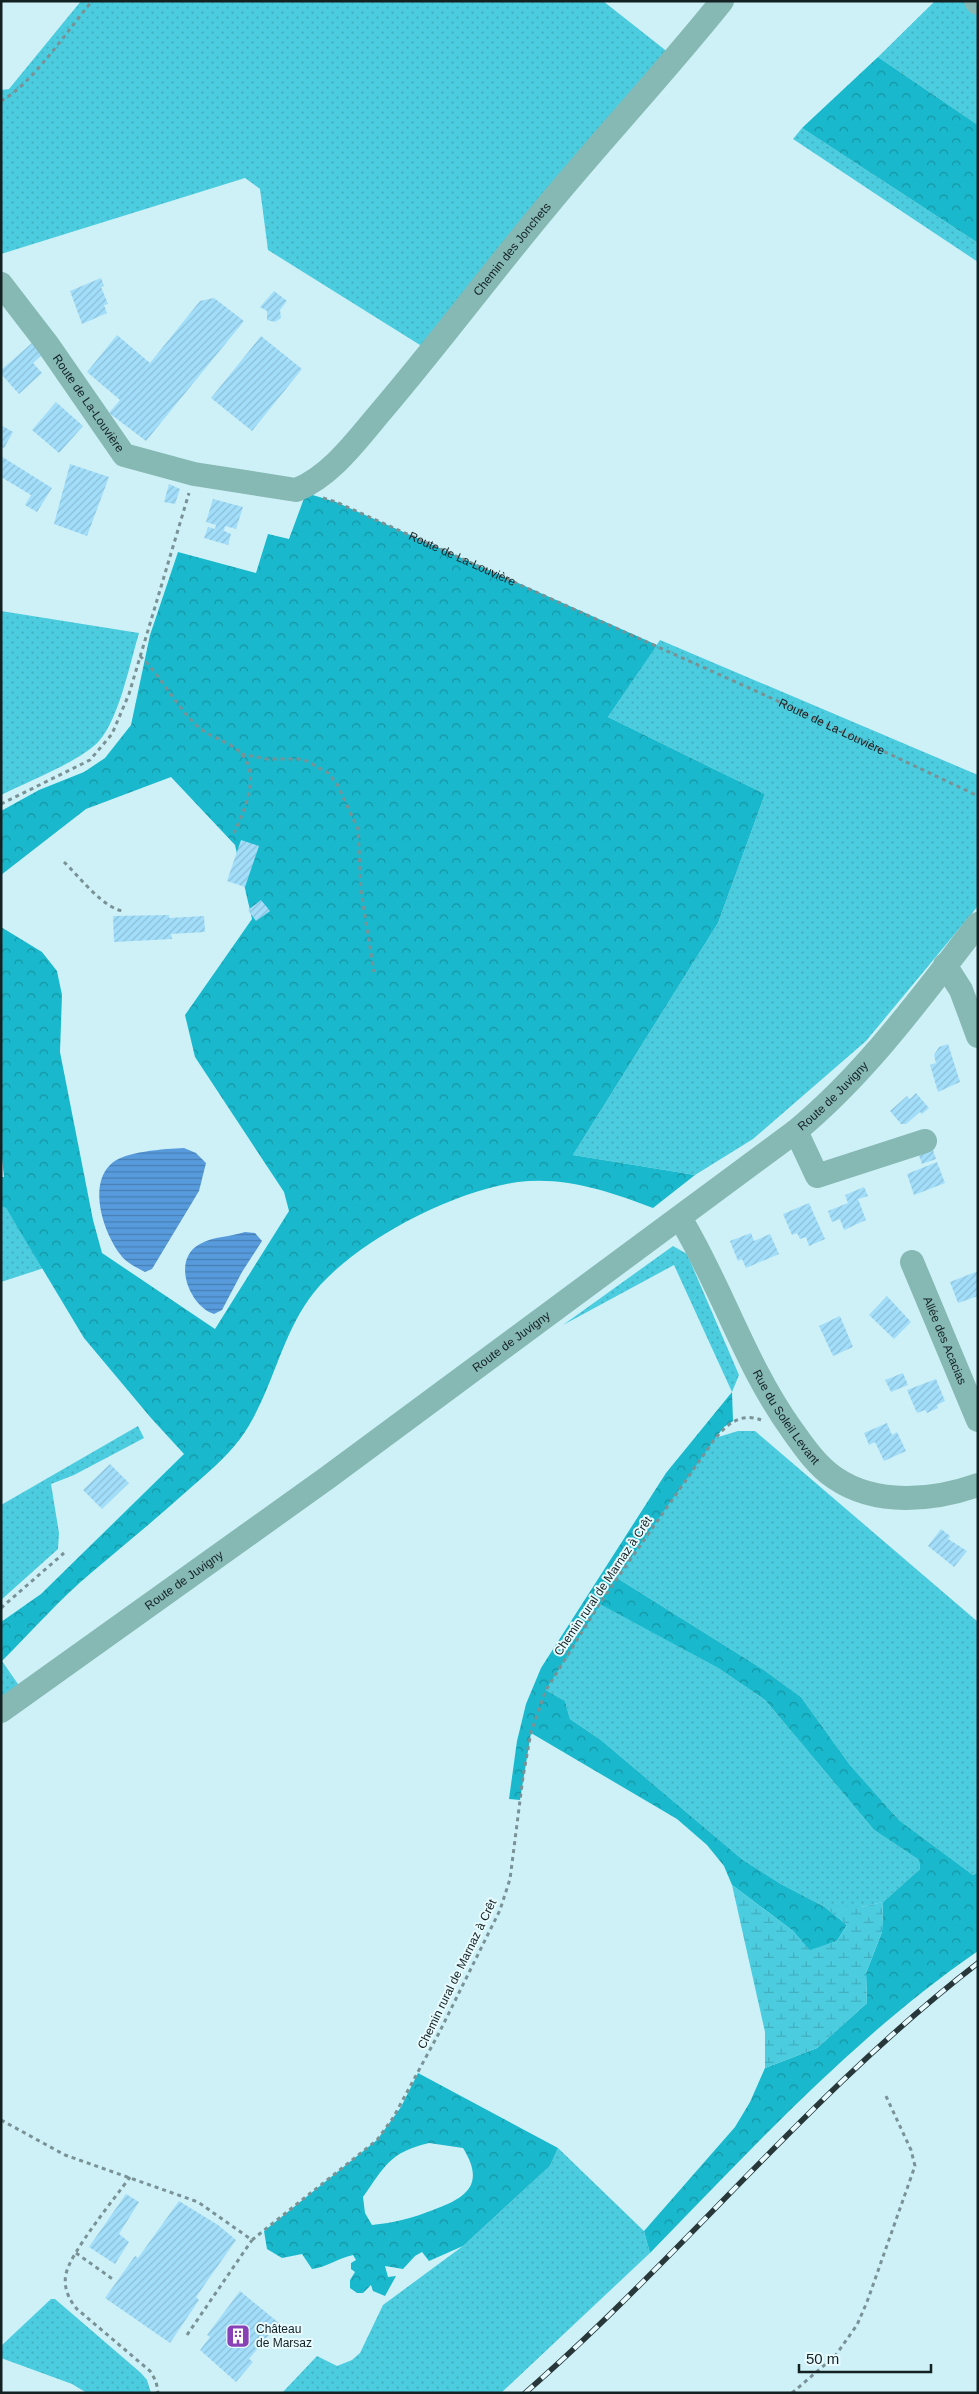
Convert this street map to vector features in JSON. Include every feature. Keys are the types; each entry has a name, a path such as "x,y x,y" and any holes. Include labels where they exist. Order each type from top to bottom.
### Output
{"street":[{"name":"Chemin des Jonchets","path":"296,490 308,486 331,468 375,418 458,319 548,206 722,1"},
{"name":"Route de La-Louvière","path":"1,284 48,345 124,455 194,474 296,490"},
{"name":"Route de Juvigny","path":"1,1711 336,1472 796,1131 856,1076 898,1027 978,924"},
{"path":"945,965 962,990 978,1036"},
{"path":"796,1131 817,1176 925,1140"},
{"name":"Rue du Soleil Levant","path":"680,1218 712,1278 769,1396 797,1437 825,1470 836,1478 861,1490 898,1497 931,1497 978,1485"},
{"name":"Allée des Acacias","path":"912,1262 978,1420"}],"path":[{"path":"1,101 10,96 31,75 92,1"},
{"path":"1,804 84,762 98,753 112,734 120,718 140,656 194,474"},
{"name":"Route de La-Louvière","path":"296,490 336,502 648,641 978,796"},
{"path":"140,656 194,723 209,735 233,747 241,754 249,768 251,783 248,798 234,833"},
{"path":"241,754 262,759 298,759 307,761 328,774 337,784 358,829 362,891 374,972"},
{"path":"64,862 116,911 125,912"},
{"name":"Chemin rural de Marnaz à Crêt","path":"187,2336 252,2240 376,2140 401,2107 500,1910 512,1870 522,1778 531,1732 546,1690 600,1604 724,1427 744,1417 760,1420 766,1425"},
{"path":"1,1608 64,1553"},
{"path":"792,2393 835,2356 857,2325 867,2302 915,2166 911,2150 885,2094"},
{"path":"1,2120 65,2155 198,2202 252,2240"},
{"path":"130,2177 76,2253 69,2266 66,2279 67,2292 73,2304 150,2371 156,2381 158,2393"},
{"path":"76,2253 114,2280"}],"green space":[{"path":"81,1 603,1 669,53 428,350 268,250 260,189 245,178 1,254 1,90 9,89"},
{"path":"935,1 966,1 978,12 978,125 878,57"},
{"path":"878,57 978,125 978,243 802,128"},
{"path":"802,128 978,243 978,262 793,139"},
{"path":"306,493 336,502 657,645 608,717 765,794 718,923 573,1155 695,1175 653,1208 621,1196 570,1183 535,1181 492,1187 433,1208 375,1240 326,1279 309,1299 290,1333 251,1423 234,1446 208,1473 79,1583 1,1662 1,1622 41,1594 184,1454 84,1338 6,1208 1,1207 1,1177 4,1177 1,1148 1,927 42,952 57,971 62,995 60,1052 93,1220 102,1253 215,1329 289,1211 284,1192 195,1057 185,1015 252,919 235,845 171,777 86,809 1,875 1,811 39,790 84,772 105,758 131,725 150,635 178,552 256,573 268,534 289,539"},
{"path":"1,611 139,633 118,705 106,731 99,741 80,756 1,795"},
{"path":"660,640 978,775 978,906 866,1041 753,1139 695,1175 573,1155 718,923 765,794 608,717"},
{"path":"1,1207 6,1208 44,1268 1,1282"},
{"path":"673,1246 687,1254 739,1375 732,1392 674,1265 563,1325"},
{"path":"732,1392 733,1421 724,1427 714,1440 617,1578 764,1670 801,1697 850,1765 899,1820 973,1875 978,1872 978,1951 889,2019 847,2056 767,2133 650,2253 644,2231 735,2127 750,2102 765,2068 817,2048 867,2003 866,1973 882,1932 883,1902 920,1869 919,1860 874,1830 765,1700 718,1668 600,1604 546,1690 565,1701 570,1719 601,1740 743,1860 781,1884 825,1907 847,1925 837,1941 810,1951 793,1931 732,1885 724,1866 707,1845 677,1819 531,1733 520,1800 509,1799 517,1741 526,1704 541,1668 666,1473"},
{"path":"138,1426 144,1438 74,1475 51,1484 59,1533 58,1549 1,1600 1,1505"},
{"path":"738,1431 755,1431 978,1622 978,1872 973,1875 899,1820 850,1765 801,1697 764,1670 617,1578 715,1438"},
{"path":"600,1603 718,1668 765,1700 874,1830 919,1860 920,1869 883,1902 861,1907 825,1907 781,1884 743,1860 601,1740 570,1719 565,1701 546,1690"},
{"path":"1,1662 20,1687 1,1700"},
{"path":"732,1885 793,1931 810,1950 837,1941 847,1925 825,1907 861,1907 883,1902 882,1932 866,1973 867,2003 817,2048 765,2068 765,2032"},
{"path":"418,2073 558,2148 550,2166 463,2246 429,2261 422,2252 415,2256 403,2269 385,2266 388,2277 396,2276 385,2296 373,2291 371,2285 363,2293 357,2293 350,2288 350,2280 355,2272 351,2269 351,2263 356,2260 353,2255 312,2269 302,2254 282,2258 267,2249 264,2231 377,2140 401,2107","holes":["429,2143 463,2148 473,2172 469,2188 463,2195 445,2205 418,2215 372,2225 365,2213 363,2197 383,2169 397,2156 405,2151"]},
{"path":"558,2148 644,2231 650,2253 501,2393 282,2393 317,2356 337,2366 352,2360 360,2353 383,2305 463,2246 550,2166"},
{"path":"51,2299 55,2299 141,2373 147,2380 151,2393 87,2393 72,2384 1,2358 1,2346"}],"shaded area":[{"path":"184,1148 196,1153 206,1163 199,1191 152,1269 145,1272 122,1257 109,1234 104,1222 99,1197 103,1174 116,1160 124,1157 145,1152"},
{"path":"245,1232 255,1233 262,1241 242,1272 222,1310 214,1314 197,1302 191,1292 185,1271 186,1260 191,1251 205,1241"}],"building":[{"path":"101,278 104,286 101,287 108,304 104,305 107,313 82,324 70,291"},
{"path":"274,291 287,301 280,310 281,318 275,322 267,320 267,311 260,307"},
{"path":"214,298 244,321 146,441 109,413 120,400 87,372 117,335 150,363 200,301"},
{"path":"261,336 302,369 252,431 211,398"},
{"path":"32,343 42,355 33,363 42,373 19,394 1,374 1,370"},
{"path":"56,402 83,426 59,453 32,430"},
{"path":"1,425 13,432 4,448 1,447"},
{"path":"1,456 52,488 37,512 25,505 31,495 1,477"},
{"path":"70,464 109,477 87,536 54,524"},
{"path":"169,484 180,489 175,504 164,502"},
{"path":"213,499 243,507 236,529 225,526 224,531 231,534 228,545 204,538 208,527 215,529 216,525 206,522"},
{"path":"241,840 259,846 245,887 227,881"},
{"path":"261,900 270,911 256,921 248,910"},
{"path":"169,915 169,918 204,916 205,932 171,934 172,939 114,942 113,916"},
{"path":"948,1044 960,1082 938,1092 930,1065 936,1063 934,1055 939,1047"},
{"path":"916,1093 929,1108 922,1114 920,1112 906,1124 901,1124 890,1111 907,1096 910,1099"},
{"path":"931,1144 936,1159 922,1164 917,1150"},
{"path":"937,1162 945,1183 914,1195 907,1174"},
{"path":"864,1187 868,1196 858,1199 866,1220 844,1230 840,1219 832,1222 828,1211 848,1203 845,1195"},
{"path":"809,1203 825,1239 809,1246 806,1237 800,1239 797,1233 792,1235 783,1214"},
{"path":"751,1233 754,1241 770,1234 779,1254 746,1268 742,1259 738,1261 730,1241"},
{"path":"978,1271 978,1296 958,1303 950,1282"},
{"path":"887,1296 911,1322 894,1339 869,1315"},
{"path":"840,1316 853,1347 833,1356 819,1326"},
{"path":"903,1373 908,1385 891,1392 885,1380"},
{"path":"936,1379 945,1401 937,1405 938,1408 927,1413 925,1410 917,1413 907,1390"},
{"path":"887,1423 892,1435 897,1432 906,1451 884,1461 875,1442 869,1445 864,1433"},
{"path":"110,1464 129,1483 102,1509 83,1490"},
{"path":"941,1529 950,1536 948,1539 967,1551 954,1567 928,1546"},
{"path":"126,2194 139,2202 119,2234 129,2242 115,2264 89,2247"},
{"path":"179,2201 218,2225 236,2240 196,2297 199,2300 170,2343 105,2298 135,2256 138,2258"},
{"name":"Château de Marsaz","path":"240,2291 279,2323 249,2359 253,2362 236,2382 200,2350 210,2337 207,2335"}],"railway":[{"path":"525,2393 639,2286 803,2119 859,2065 917,2013 978,1963"}],"place":[{"name":"Château de Marsaz","path":"238,2336"}]}
